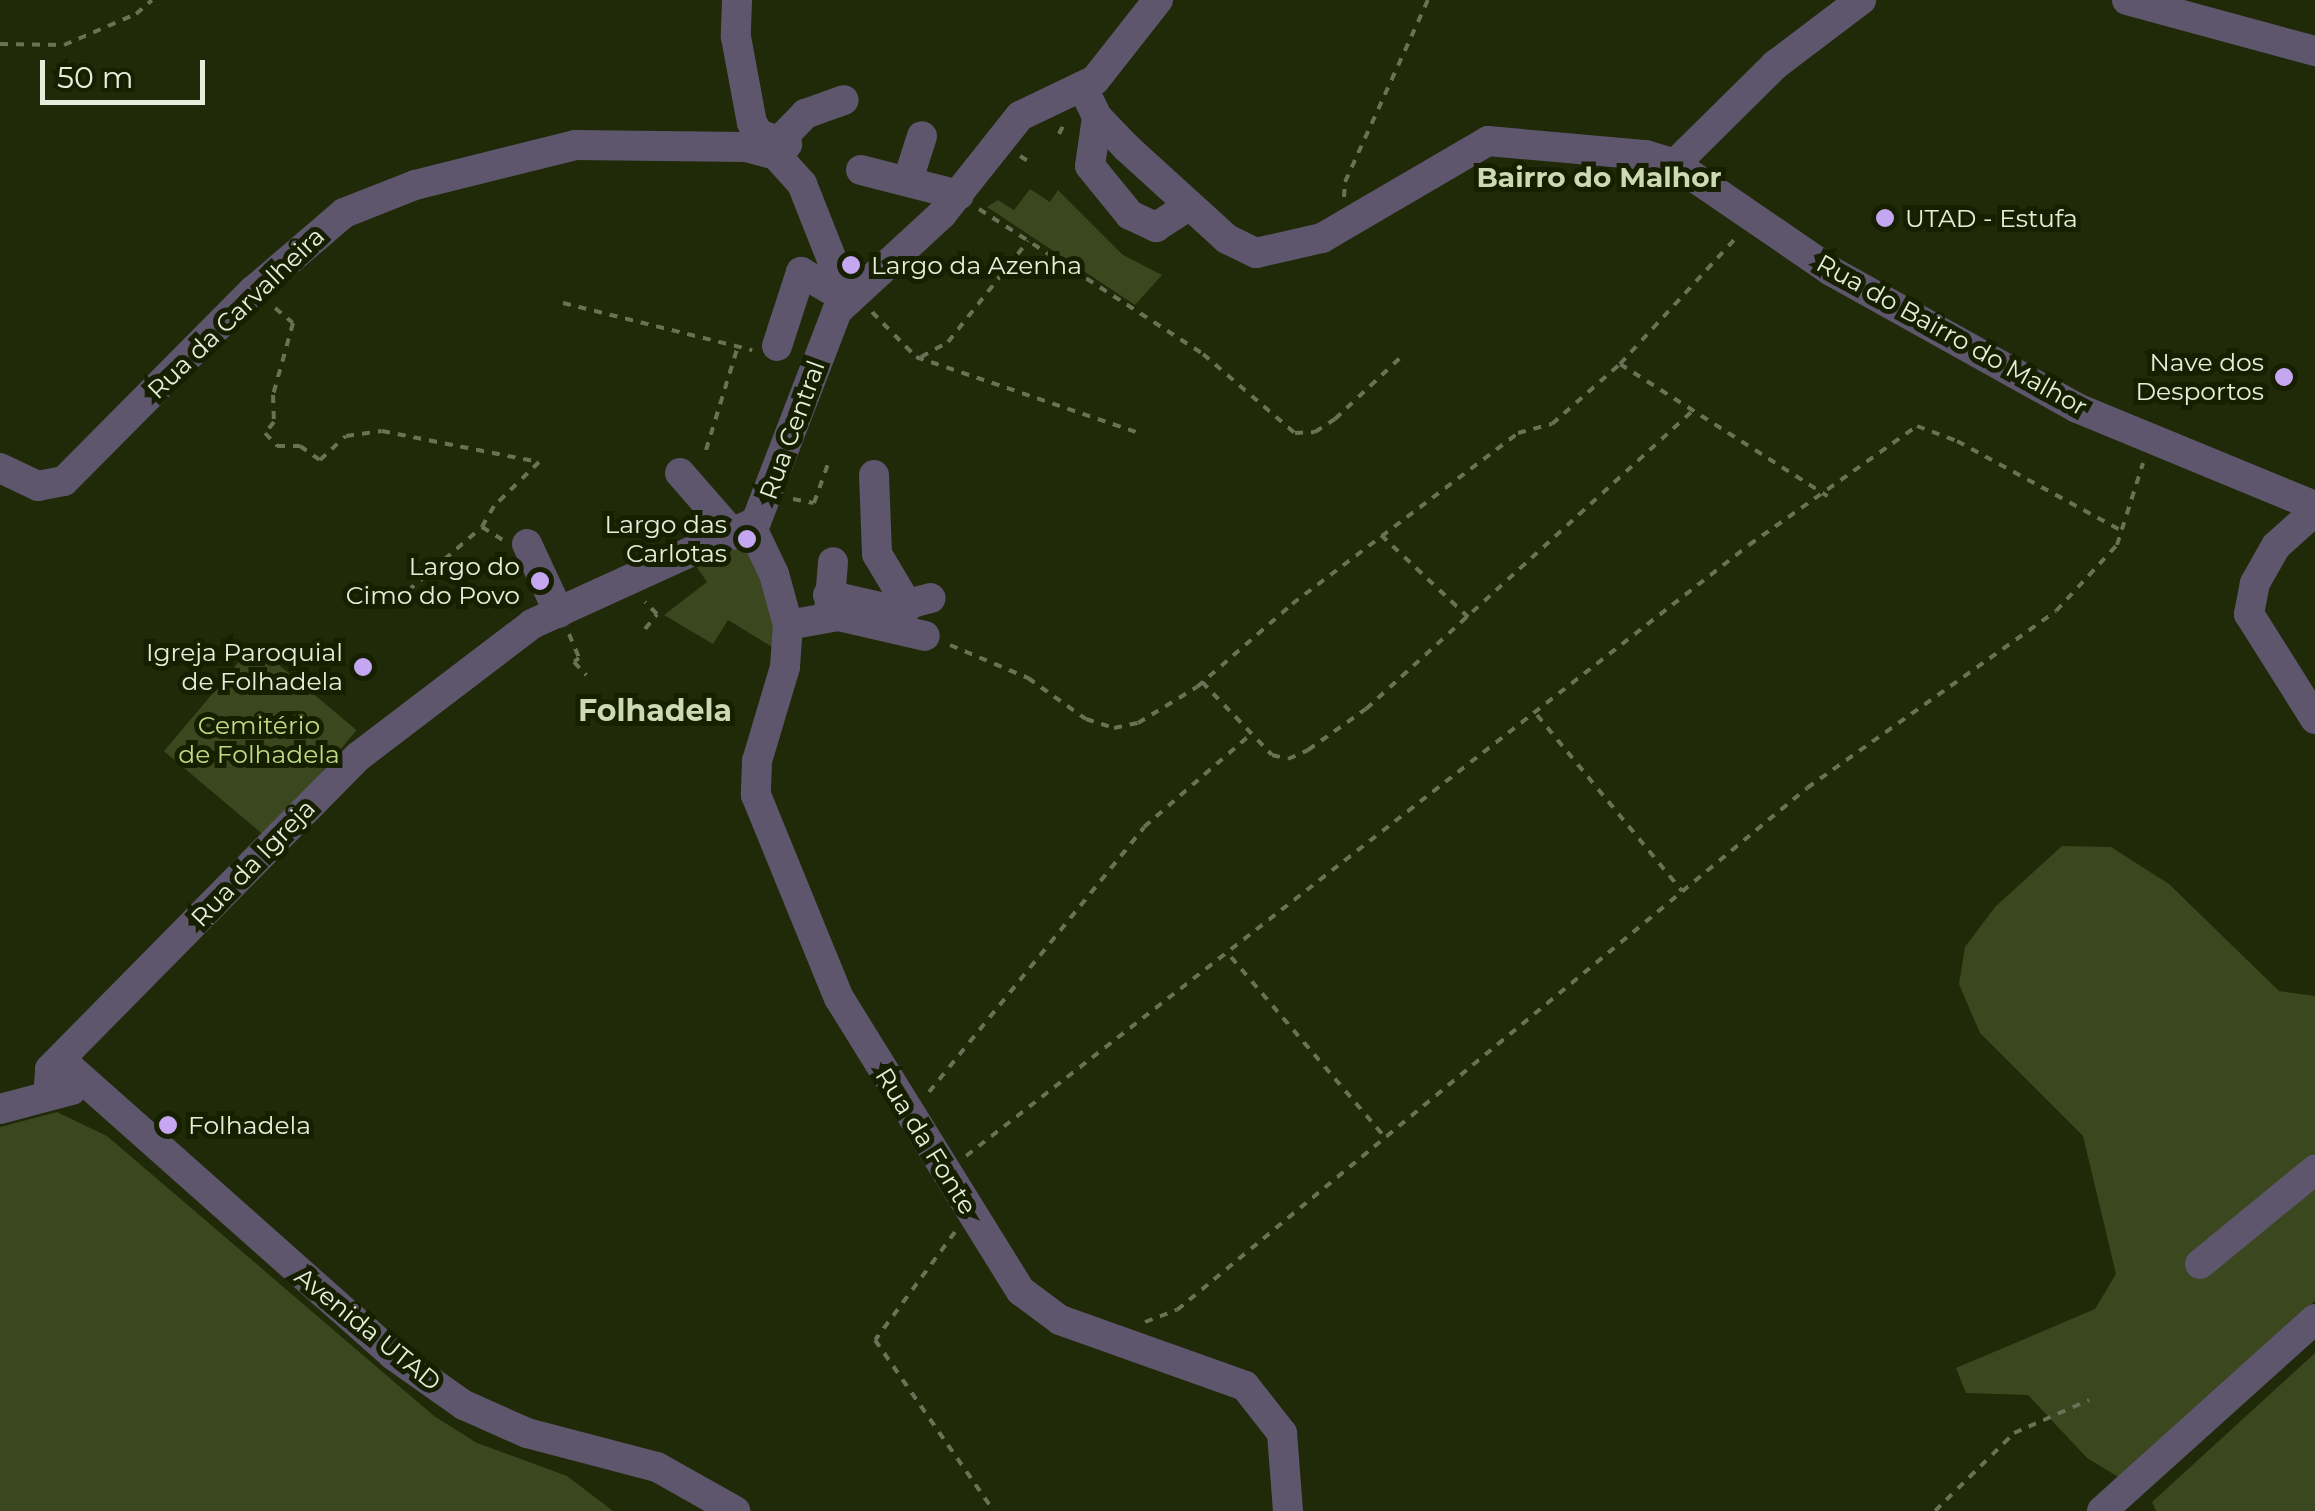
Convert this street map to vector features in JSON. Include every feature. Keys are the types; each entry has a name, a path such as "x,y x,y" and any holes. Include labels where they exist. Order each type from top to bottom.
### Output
{"street":[{"path":"737,0 736,37 752,123 759,134 782,139"},
{"path":"851,297 900,258 959,195 1020,116 1084,90 1158,0"},
{"path":"1675,164 1775,65 1861,0"},
{"path":"2126,0 2315,51"},
{"path":"2221,28 2315,70"},
{"path":"1084,90 1097,118 1190,205 1156,228 1130,216 1090,166 1097,118"},
{"path":"782,139 805,114 844,100"},
{"path":"908,180 922,136"},
{"path":"782,139 851,297"},
{"name":"Rua do Bairro do Malhor","path":"1190,205 1227,240 1271,255 1354,223 1488,142 1646,155 1675,164 1831,271 1958,344 2149,438 2315,508"},
{"name":"Rua da Carvalheira","path":"0,468 24,483 52,486 93,455 252,291 322,228 367,202 575,145 757,148 797,175"},
{"path":"861,170 959,195"},
{"path":"767,349 801,272 851,297"},
{"name":"Rua Central","path":"742,530 769,493 829,324 851,297"},
{"path":"680,473 742,530 774,574 788,624 828,606 888,610 920,602 876,554 874,475"},
{"path":"2315,508 2276,546 2255,583 2249,614 2315,719"},
{"path":"532,554 559,613 742,530"},
{"path":"828,606 833,562"},
{"path":"828,606 925,636"},
{"name":"Rua da Igreja","path":"60,1075 82,1039 346,768 516,634 559,613"},
{"name":"Rua da Fonte","path":"788,624 785,667 757,761 758,806 826,974 970,1212 1041,1310 1245,1386 1282,1433 1288,1511"},
{"path":"0,1106 60,1075"},
{"name":"Avenida UTAD","path":"60,1075 98,1097 393,1355 452,1397 527,1433 658,1467 735,1511"},
{"path":"2200,1264 2315,1170"},
{"path":"2102,1511 2315,1319"}],"path":[{"path":"0,44 64,45 136,14 152,0"},
{"path":"1354,223 1345,182 1428,0"},
{"path":"959,195 1203,354 1295,433 1315,432 1335,419 1402,356"},
{"path":"925,636 995,660 1086,718 1114,728 1138,723 1202,682 1381,535 1518,433 1552,424 1620,364 1756,216"},
{"path":"916,358 944,347 1028,241"},
{"path":"252,291 294,323 272,400 274,422 265,432 277,446 300,446 320,460 346,436 382,431 540,462 494,506 482,527 396,601"},
{"path":"851,297 916,358 1139,433"},
{"path":"563,302 738,346 767,349"},
{"path":"706,450 738,346"},
{"path":"1620,364 1827,496"},
{"path":"1202,682 1272,755 1288,759 1308,750 1366,709 1694,410"},
{"path":"960,1160 1230,956 1749,545 1827,496 1917,426 1957,441 2122,531"},
{"path":"1132,1323 1176,1310 1896,720 2056,611 2104,561 2122,531 2149,438"},
{"path":"769,493 814,503 829,461"},
{"path":"482,527 532,554"},
{"path":"1381,535 1468,617"},
{"path":"618,588 657,614 645,629"},
{"path":"559,613 580,658 574,662 586,675"},
{"path":"1537,715 1682,892"},
{"path":"926,1106 931,1086 1144,827 1250,735"},
{"path":"1230,956 1384,1136"},
{"path":"970,1212 875,1340 994,1511"},
{"path":"1935,1511 2014,1433 2089,1400"}],"green space":[{"path":"1030,189 1050,202 1058,190 1123,255 1162,275 1135,305 987,207 998,200 1014,210"},
{"path":"731,548 749,551 775,605 774,648 728,620 713,644 664,615 707,582 692,560"},
{"name":"Cemitério de Folhadela","path":"254,644 357,730 267,837 164,751"},
{"path":"2062,846 2111,847 2169,884 2279,991 2315,996 2315,1301 2120,1478 2087,1458 2028,1395 1966,1393 1956,1368 2095,1309 2116,1274 2083,1136 1980,1033 1959,984 1965,947 1995,907"},
{"path":"57,1112 107,1136 434,1416 477,1443 567,1476 613,1511 0,1511 0,1127"},
{"path":"2315,1353 2315,1511 2156,1511 2152,1502"}],"place":[{"name":"UTAD - Estufa","path":"1885,218"},
{"name":"Largo da Azenha","path":"851,265"},
{"name":"Nave dos Desportos","path":"2284,377"},
{"name":"Largo das Carlotas","path":"747,539"},
{"name":"Largo do Cimo do Povo","path":"540,581"},
{"name":"Igreja Paroquial de Folhadela","path":"363,667"},
{"name":"Folhadela","path":"168,1125"}],"district":[{"name":"Bairro do Malhor","path":"1599,177"},
{"name":"Folhadela","path":"655,711"}]}
